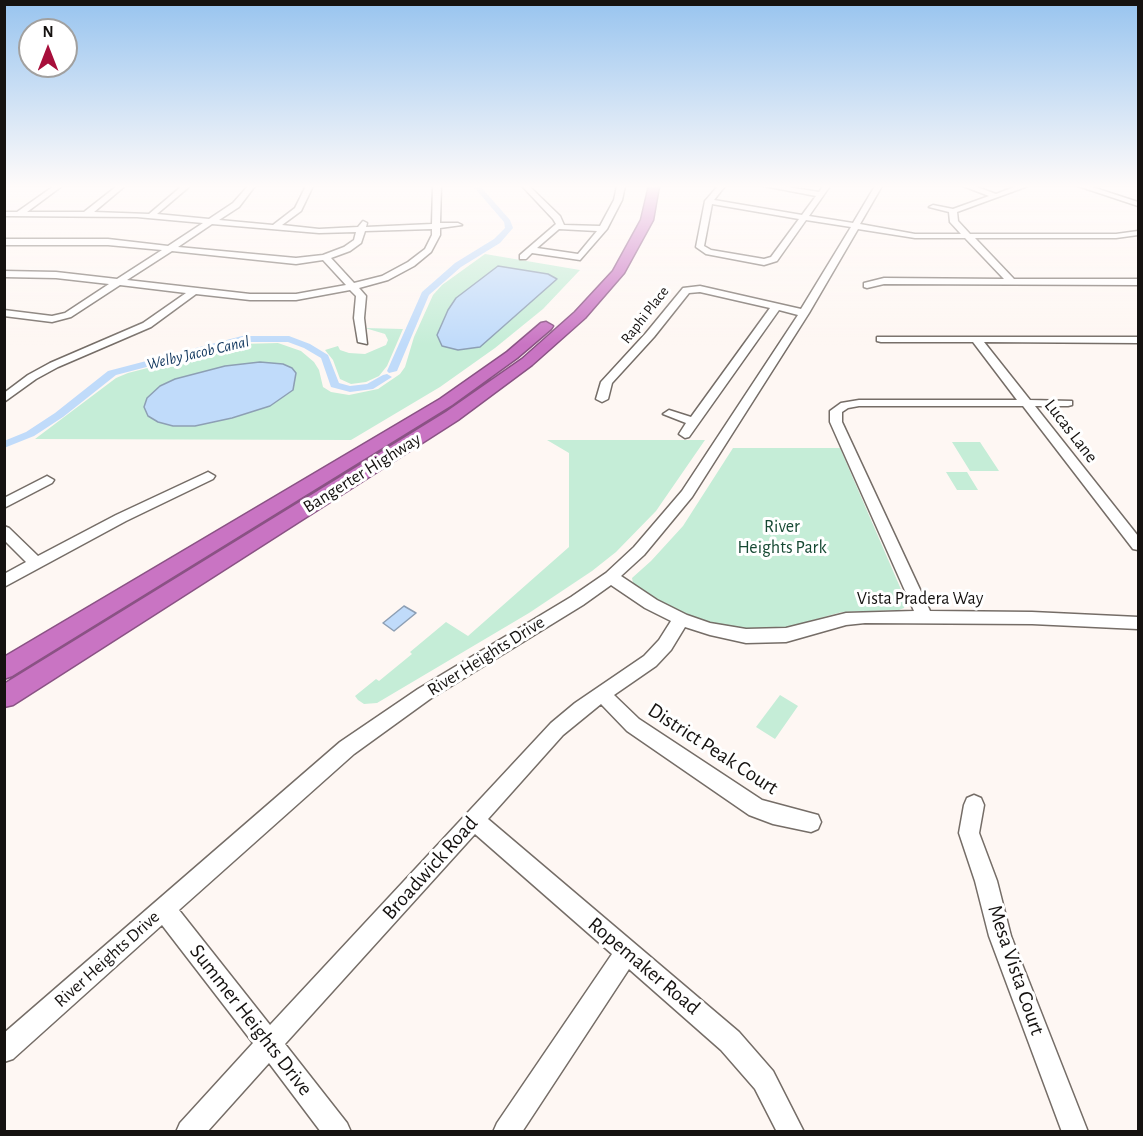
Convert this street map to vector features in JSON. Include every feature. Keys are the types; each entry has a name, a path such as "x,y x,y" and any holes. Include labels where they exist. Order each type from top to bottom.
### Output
{"highway":[{"path":"616,249 622,239"},
{"name":"Bangerter Highway","path":"4,696 452,416 527,362 580,315 618,273 637,239"},
{"name":"Bangerter Highway","path":"4,669 439,406 512,355 557,317"}],"street":[{"path":"4,313 60,318 71,314 185,239"},
{"path":"4,242 101,242 289,261 325,257 352,246 359,239"},
{"path":"4,274 56,275 270,298 310,295 355,287 385,278 420,257 434,243 434,239"},
{"path":"523,257 542,239"},
{"path":"531,250 580,257 595,239"},
{"path":"703,239 701,248 709,252 768,262 774,259 789,239"},
{"name":"River Heights Drive","path":"4,1050 316,774 372,729 424,694 577,601 611,577 657,532 680,504 804,313 848,239"},
{"path":"971,239 1012,282"},
{"path":"325,257 355,287 362,298 359,318 363,342"},
{"path":"867,285 884,281 1138,282"},
{"name":"Raphi Place","path":"602,399 605,384 650,335 683,291 700,289 804,313"},
{"path":"4,399 48,368 147,325 194,291"},
{"path":"261,310 270,298"},
{"path":"685,434 776,307"},
{"path":"881,339 1138,340"},
{"name":"Lucas Lane","path":"976,339 1138,545"},
{"path":"925,617 836,422 836,411 854,403 1068,403"},
{"path":"669,414 694,422"},
{"path":"4,581 130,513 208,476"},
{"path":"4,504 47,480"},
{"path":"4,531 36,563"},
{"name":"Vista Pradera Way","path":"611,577 651,604 681,619 716,631 759,637 800,633 846,619 1046,618 1138,623"},
{"name":"Broadwick Road","path":"189,1131 566,720 658,653 681,619"},
{"name":"District Peak Court","path":"602,694 633,725 756,808 811,822"},
{"name":"Mesa Vista Court","path":"975,805 969,833 986,880 1000,936 1075,1131"},
{"name":"Ropemaker Road","path":"474,820 719,1030 764,1080 790,1131"},
{"name":"Summer Heights Drive","path":"164,909 338,1131"},
{"path":"506,1131 627,951"}],"green space":[{"path":"485,254 580,270 543,309 495,348 440,387 351,440 35,439 116,378 241,344 278,343 301,351 314,362 319,370 323,387 331,392 349,395 378,389 400,374 405,367 414,337 433,295 442,285"},
{"path":"365,328 403,329 387,366 379,376 366,382 351,384 340,379 333,360 325,350 338,346 340,350 349,353 365,354 386,345 388,340 385,334"},
{"path":"547,440 705,440 656,511 616,552 592,571 529,613 377,703 364,704 358,700 355,696 376,679 379,681 446,622 468,636 569,547 569,453"},
{"path":"952,442 980,442 999,471 970,471"},
{"name":"River Heights Park","path":"733,448 840,448 906,601 904,608 842,612 784,628 744,628 713,623 688,615 663,603 633,583 632,578 683,526"},
{"path":"946,472 967,472 978,490 957,490"},
{"path":"780,695 798,706 775,739 756,727"}],"water":[{"path":"498,266 548,274 557,279 480,347 458,350 442,346 437,335 456,298"},
{"path":"260,362 283,364 292,368 296,373 293,390 270,406 232,418 195,426 173,426 158,422 148,416 144,407 147,398 160,386 175,379 225,366"},
{"path":"404,606 416,613 394,631 383,623"}],"waterway":[{"name":"Welby Jacob Canal","path":"392,371 425,294 458,265 499,239"},
{"name":"Welby Jacob Canal","path":"4,445 30,434 59,415 112,373 242,339 289,339 307,346 325,357 335,385 350,389 369,387 387,377"}]}
